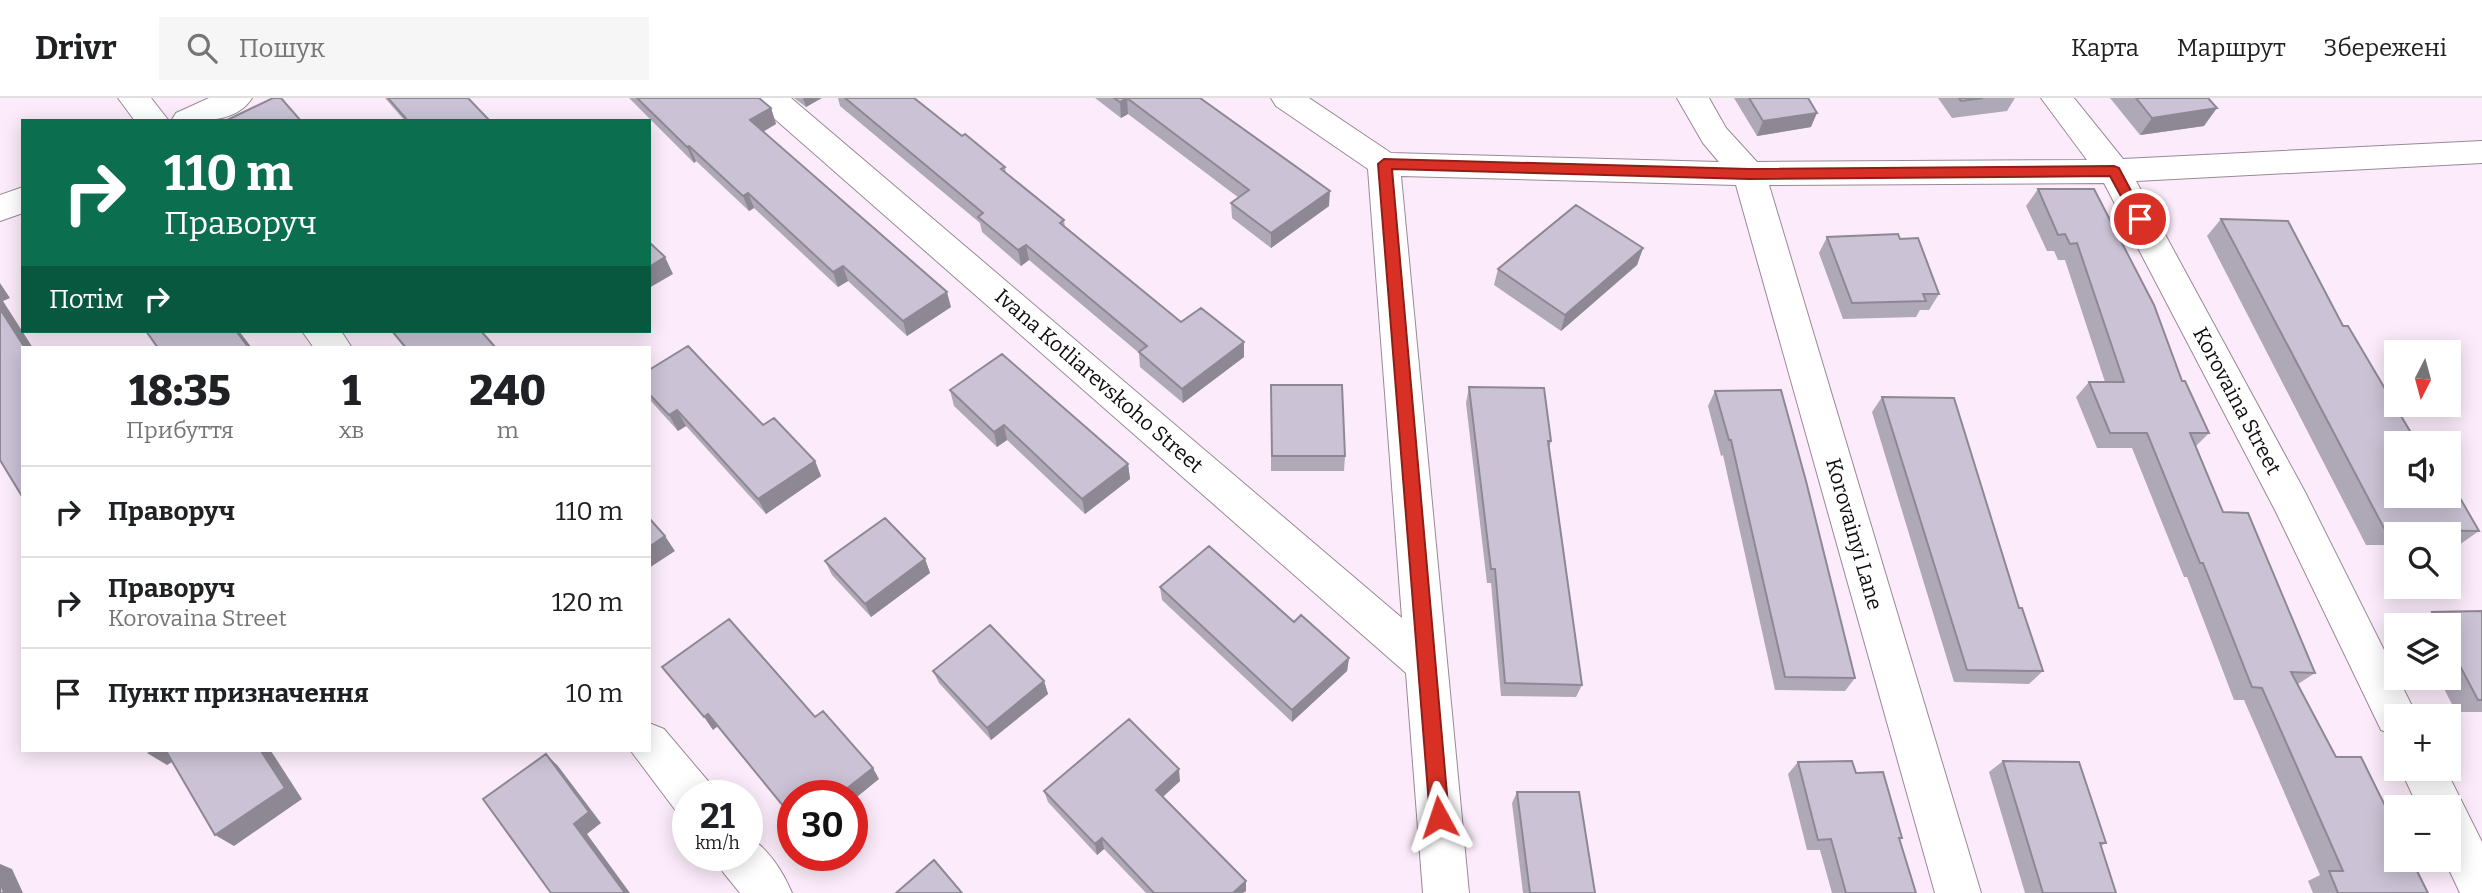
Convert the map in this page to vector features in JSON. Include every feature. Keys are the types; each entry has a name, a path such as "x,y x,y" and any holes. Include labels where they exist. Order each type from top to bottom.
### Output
{"street":[{"path":"134,98 151,119"},
{"path":"191,119 236,98"},
{"name":"Ivana Kotliarevskoho Street","path":"771,98 1426,664"},
{"path":"1287,98 1384,164 1749,174 2114,171 2482,152"},
{"path":"1693,98 1714,135 1749,174"},
{"name":"Korovaina Street","path":"2057,98 2114,171 2291,503 2390,704"},
{"path":"1384,164 1446,893"},
{"name":"Korovainyi Lane","path":"1749,174 1958,893"},
{"path":"0,209 21,200"},
{"path":"651,745 679,780"},
{"path":"2461,847 2482,889"},
{"path":"751,871 769,893"}],"building":[{"path":"273,98 281,98 299,119 229,119"},
{"path":"388,98 468,98 488,119 406,119"},
{"path":"637,98 759,98 771,108 750,120 947,292 903,321 843,266 833,272 748,193 743,196 687,147"},
{"path":"845,98 914,98 962,136 965,134 1005,167 1001,169 1064,220 1060,223 1181,322 1201,308 1244,342 1182,389 1139,352 1147,346 1026,245 1018,250 978,217 983,213"},
{"path":"1127,98 1200,98 1330,191 1271,233 1231,203 1249,190"},
{"path":"1749,98 1808,98 1817,113 1763,121"},
{"path":"1959,98 1983,98 1961,101"},
{"path":"2136,98 2208,98 2217,108 2152,118"},
{"path":"2038,189 2094,189 2154,305 2182,381 2185,381 2209,433 2190,433 2223,512 2248,513 2315,673 2291,672 2336,757 2361,757 2384,804 2384,872 2418,872 2428,893 2338,893 2329,871 2343,871 2262,688 2252,687 2147,433 2110,433 2089,382 2124,382 2077,243 2070,244 2065,234 2058,235"},
{"path":"1576,205 1643,248 1565,315 1498,269"},
{"path":"2221,219 2288,221 2343,326 2348,326 2384,387 2384,417 2402,417 2410,431 2384,431 2384,508 2461,508 2461,500 2479,531 2461,531 2461,522 2384,522 2384,528"},
{"path":"1898,234 1900,239 1918,238 1939,294 1923,294 1926,301 1852,303 1827,237"},
{"path":"651,244 665,257 651,266"},
{"path":"0,309 24,346 21,346 21,495 0,460"},
{"path":"147,333 238,333 247,346 157,346"},
{"path":"394,333 483,333 494,346 404,346"},
{"path":"688,346 763,425 774,418 815,461 758,499 677,410 669,415 651,396 651,369"},
{"path":"1002,354 1128,464 1082,499 1004,425 994,432 950,390"},
{"path":"1271,385 1342,385 1345,456 1272,456"},
{"path":"1469,387 1544,388 1551,441 1548,441 1582,685 1505,683 1495,569 1491,569"},
{"path":"1781,390 1855,678 1785,677 1731,440 1715,391"},
{"path":"1882,397 1954,398 2019,608 2022,608 2043,671 1967,670"},
{"path":"885,518 925,559 865,604 825,561"},
{"path":"651,520 665,536 651,546"},
{"path":"1209,546 1294,622 1301,615 1349,658 1292,710 1160,587"},
{"path":"2482,611 2482,700 2478,700 2461,668 2461,613 2432,612"},
{"path":"729,619 815,717 823,711 873,768 858,780 777,780 777,798 708,714 704,717 662,667"},
{"path":"990,625 1044,681 987,728 933,671"},
{"path":"1129,719 1179,769 1156,790 1246,881 1233,893 1154,893 1102,838 1095,844 1044,791"},
{"path":"167,752 262,752 285,788 215,835"},
{"path":"546,754 589,812 574,824 625,893 551,893 483,799"},
{"path":"1852,761 1856,773 1883,772 1916,893 1846,893 1831,839 1818,840 1798,762"},
{"path":"2003,761 2079,762 2106,843 2100,843 2116,893 2043,893"},
{"path":"1517,792 1579,792 1595,893 1530,893"},
{"path":"934,860 962,893 896,893"}],"route":[{"path":"1439,817 1384,164 1749,174 2114,171 2140,219"}]}
